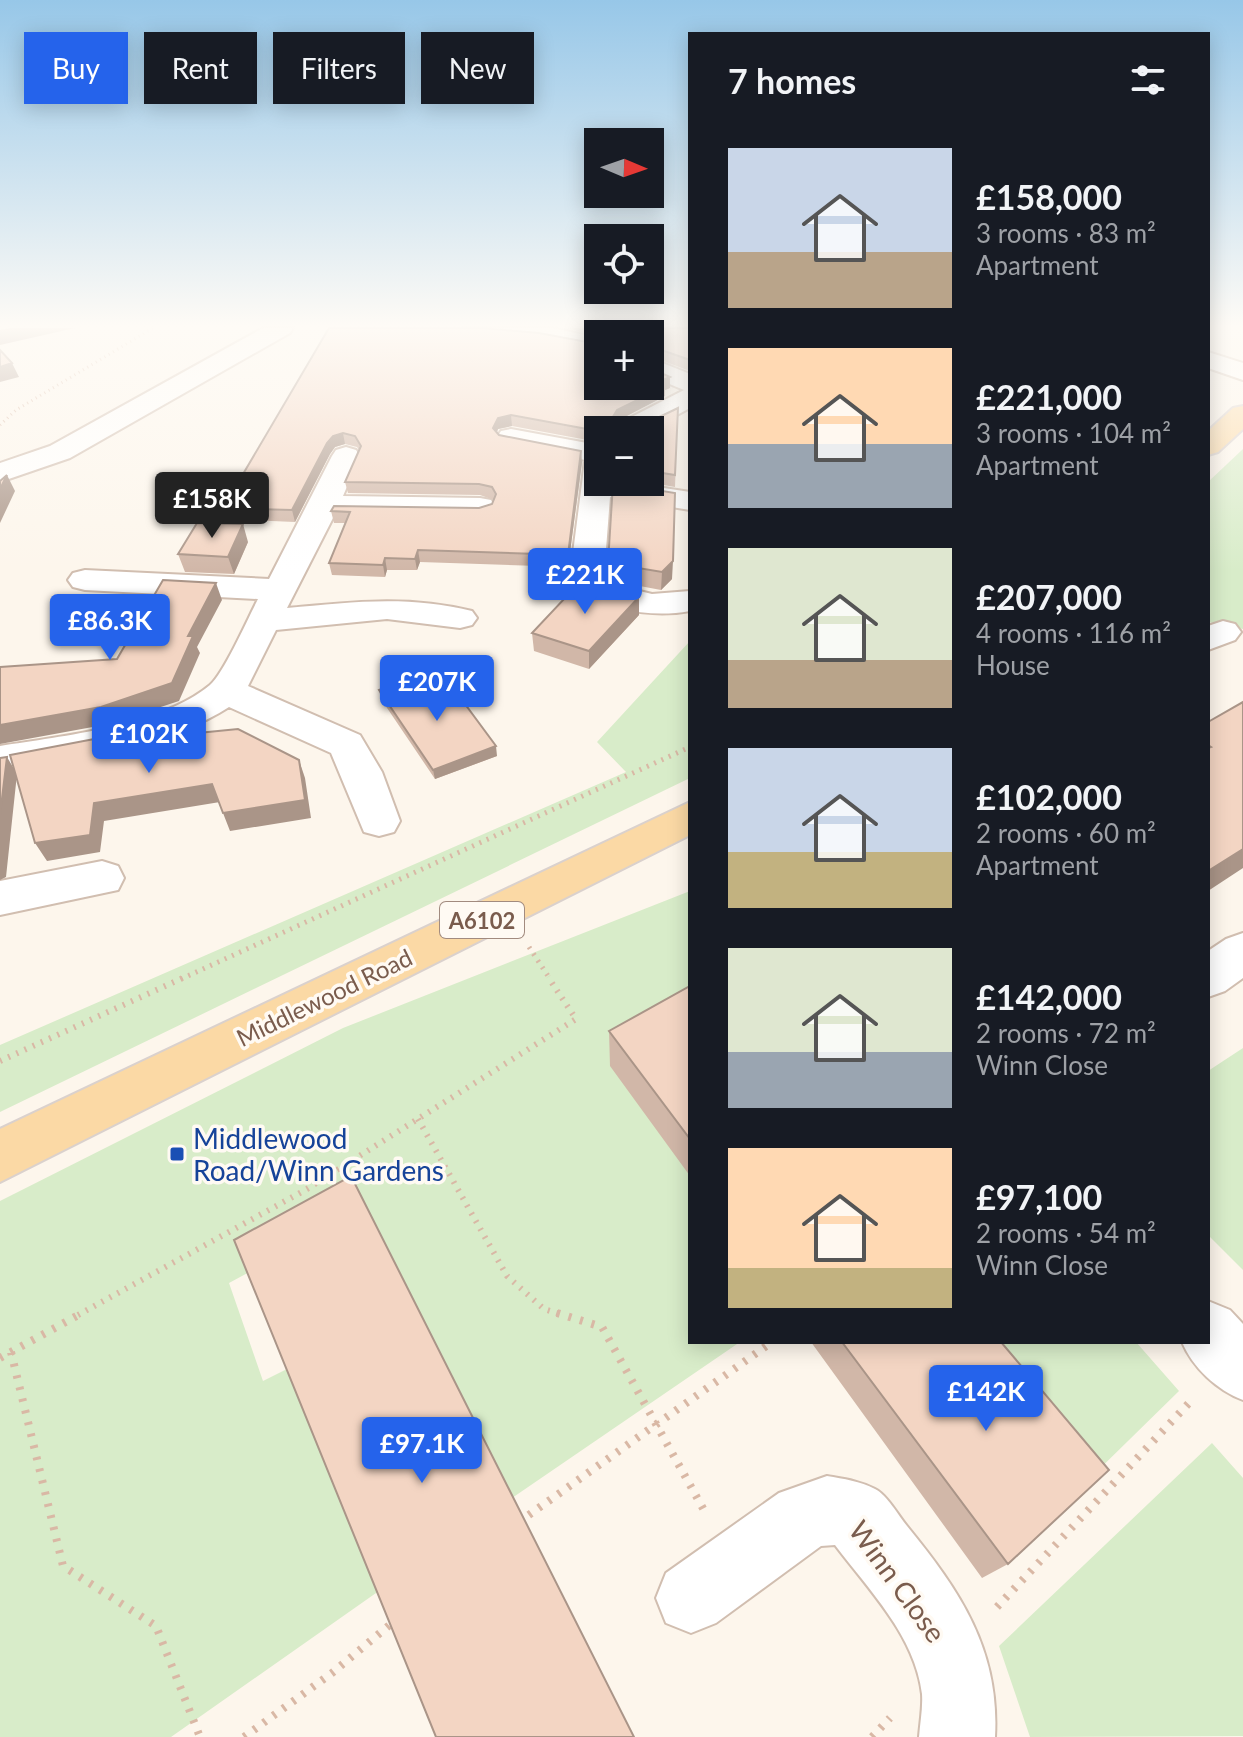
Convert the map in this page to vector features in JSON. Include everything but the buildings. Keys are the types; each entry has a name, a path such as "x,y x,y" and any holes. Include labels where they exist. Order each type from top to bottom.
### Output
{"main road":[{"path":"1210,444 1241,418"},
{"name":"Middlewood Road","path":"0,1156 688,818"}],"street":[{"path":"0,473 60,452 137,409"},
{"path":"511,437 584,451"},
{"path":"0,760 163,727 201,710 227,691 324,505 346,456"},
{"path":"664,493 688,500"},
{"path":"595,496 587,576 591,589 614,598 650,605 688,601"},
{"path":"324,505 480,507"},
{"path":"85,580 272,605 387,609 460,618"},
{"path":"227,691 346,744 362,772 379,821"},
{"path":"0,898 102,878"},
{"path":"1210,976 1243,952"},
{"name":"Winn Close","path":"714,1581 803,1517 827,1510 854,1514 935,1623 951,1656 959,1695 957,1737"}],"path":[{"path":"0,425 18,409"},
{"path":"0,1061 688,748"},
{"path":"0,1358 307,1189 576,1019 505,909"},
{"path":"418,1119 507,1276 544,1309 602,1327 654,1425 714,1581"},
{"path":"508,1530 769,1344"},
{"path":"11,1352 63,1566 156,1626 200,1737"},
{"path":"872,1737 951,1656 1228,1353"},
{"path":"244,1737 332,1673 399,1618"}],"green space":[{"path":"1243,449 1243,629 1210,622 1210,480"},
{"path":"688,643 688,779 0,1112 0,1045 626,772 597,742"},
{"path":"688,892 688,1344 737,1344 506,1502 255,1269 229,1283 263,1381 295,1365 386,1586 171,1737 0,1737 0,1201 343,1028"},
{"path":"1243,1048 1243,1270 1210,1237 1210,1070"},
{"path":"961,1344 1138,1344 1179,1391 1079,1489"},
{"path":"1212,1443 1243,1478 1243,1736 1030,1737 999,1646"}],"place":[{"name":"Middlewood Road/Winn Gardens","path":"177,1154"}]}
